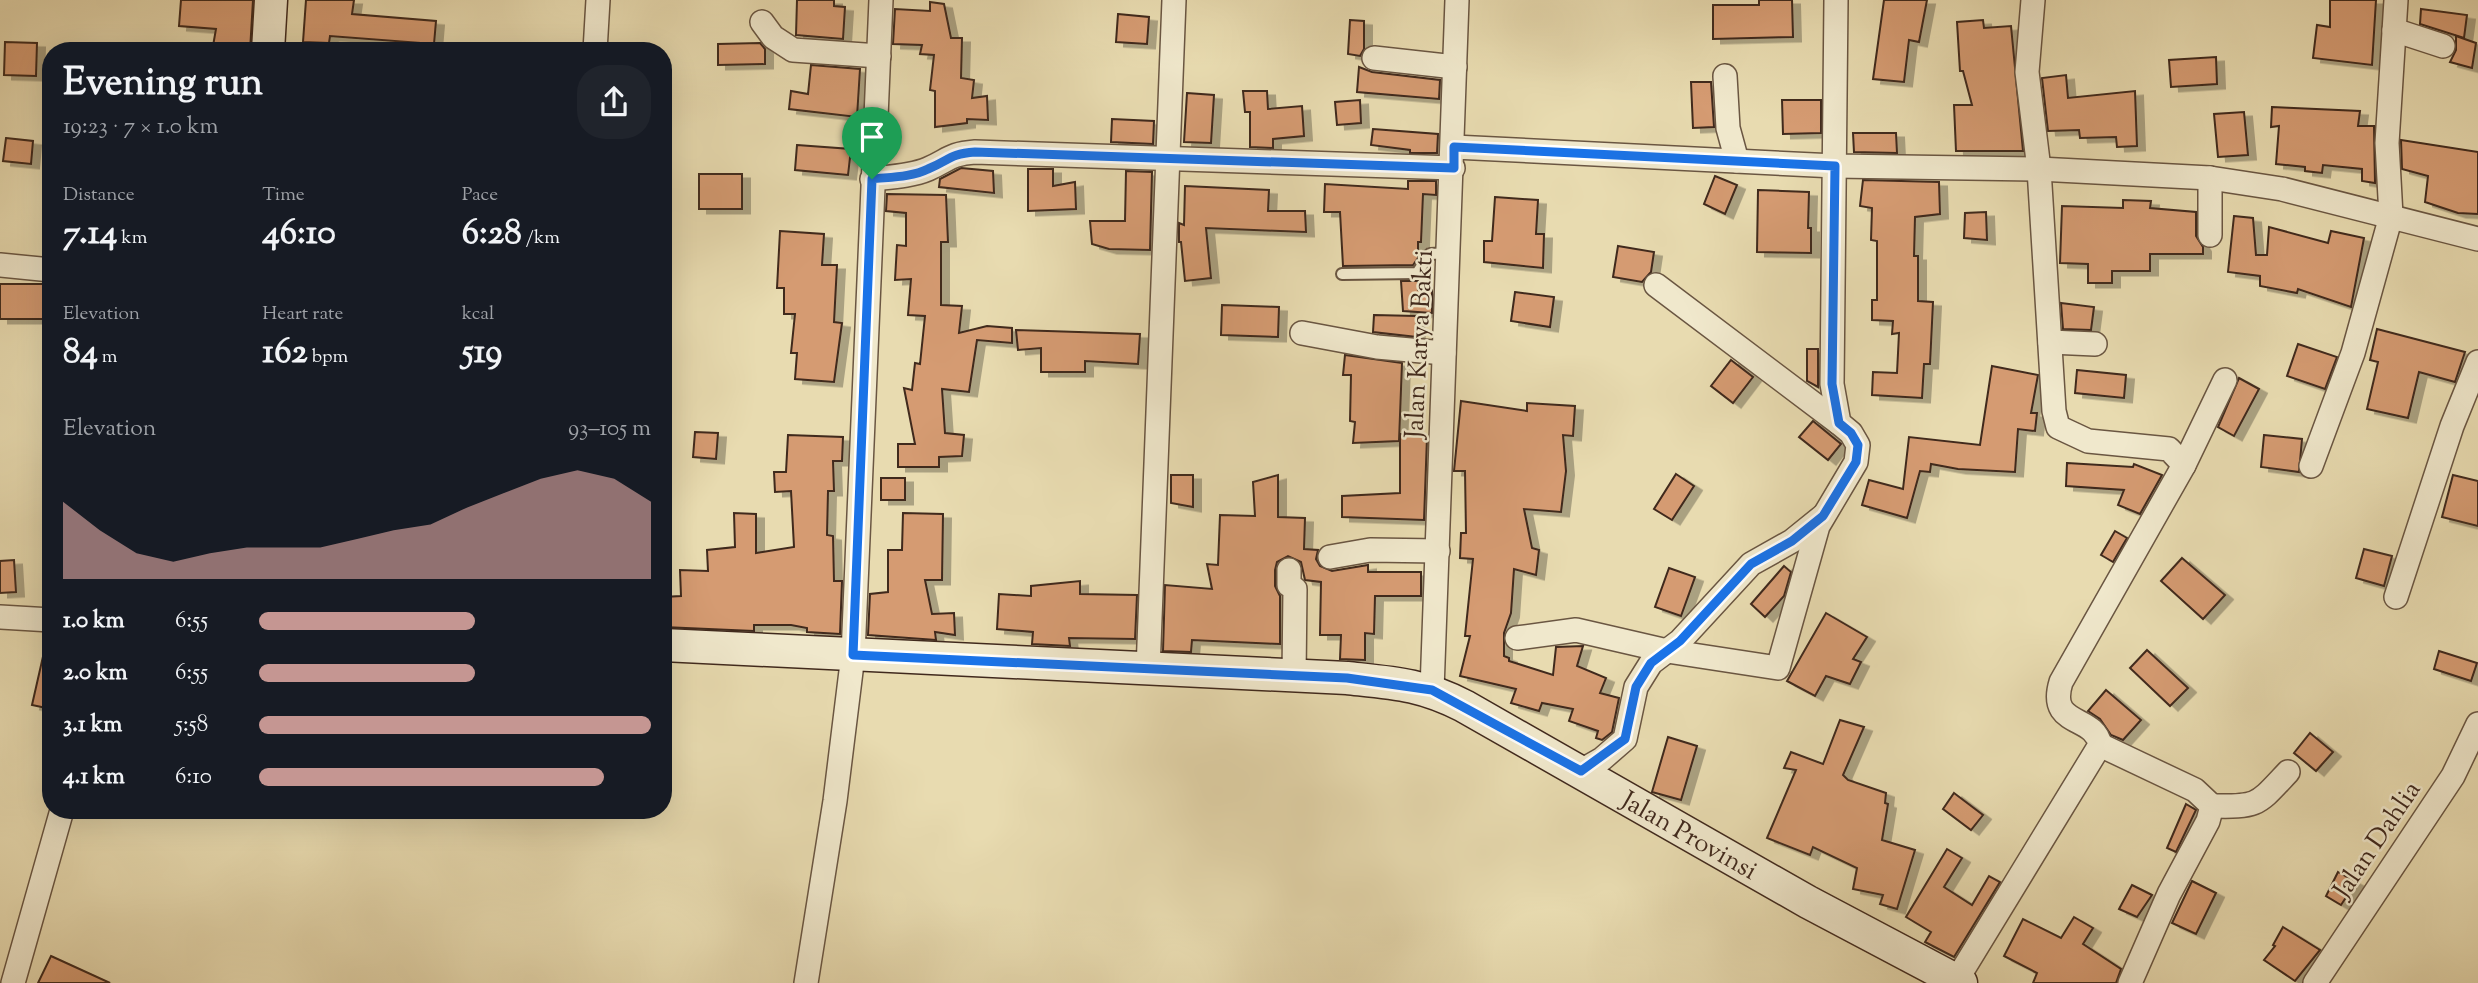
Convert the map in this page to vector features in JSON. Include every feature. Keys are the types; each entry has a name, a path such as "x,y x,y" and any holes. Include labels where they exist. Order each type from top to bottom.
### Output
{"main road":[{"path":"269,42 271,0"},
{"name":"Jalan Provinsi","path":"672,645 1294,676 1384,682 1432,690 1581,771 1832,916 1958,982"}],"street":[{"path":"596,42 598,0"},
{"path":"806,983 835,801 853,655 881,0"},
{"path":"1148,670 1174,0"},
{"name":"Jalan Karya Bakti","path":"1432,690 1454,158 1457,0"},
{"path":"1836,0 1832,384 1839,423"},
{"path":"2033,0 2027,72 2039,169 2054,411 2059,427 2088,441 2169,449 2184,466"},
{"path":"2311,466 2353,353 2391,216 2387,143 2396,0"},
{"path":"762,22 773,37 793,50 879,56"},
{"path":"2394,30 2443,46"},
{"path":"1374,58 1455,67"},
{"path":"1725,76 1728,128 1737,162"},
{"path":"872,179 911,174 930,169 953,154 975,152 1167,158 1454,158 2039,169 2210,178 2282,189 2478,239"},
{"path":"2210,178 2210,235"},
{"path":"0,265 42,269"},
{"path":"1517,638 1576,630 1667,651 1777,668 1823,516 1856,462 1855,439 1839,423 1656,285"},
{"path":"1302,333 1377,347 1444,353"},
{"path":"2050,342 2095,344"},
{"path":"2396,597 2452,426 2478,362"},
{"path":"2225,380 2184,466 2061,682 2058,698 2062,711 2096,734 2100,744 2195,790 2212,806 2255,804 2263,800 2288,772"},
{"path":"1581,771 1625,739 1636,687 1651,663 1680,641 1751,564 1792,541 1823,516"},
{"path":"1330,556 1370,551 1438,551"},
{"path":"1289,570 1289,585 1296,589 1294,676"},
{"path":"0,617 42,619"},
{"name":"Jalan Dahlia","path":"2315,983 2453,776 2478,724"},
{"path":"1958,982 2100,744"},
{"path":"2130,983 2163,905 2208,821 2212,806"},
{"path":"13,983 59,819"}],"lane":[{"path":"1342,274 1409,275 1421,270 1430,254 1450,253"}],"building":[{"path":"181,0 253,0 251,42 214,42 216,29 179,26"},
{"path":"306,0 354,0 352,14 436,21 434,42 330,36 329,42 303,42"},
{"path":"797,0 834,0 834,6 845,7 843,39 796,35"},
{"path":"1759,0 1792,0 1793,37 1713,39 1713,5 1759,5"},
{"path":"1884,0 1927,0 1919,42 1909,40 1904,82 1873,79"},
{"path":"2330,0 2376,0 2372,65 2313,58 2317,25 2330,27"},
{"path":"930,2 944,4 951,38 962,38 961,78 974,80 972,98 987,96 988,120 967,119 967,123 935,127 935,91 930,90 934,55 920,54 922,45 893,44 895,9 930,11"},
{"path":"2421,9 2467,15 2464,38 2420,24"},
{"path":"1118,14 1149,17 1147,44 1116,42"},
{"path":"1350,20 1364,21 1364,49 1360,56 1348,54"},
{"path":"1983,20 1984,28 2011,26 2023,151 1956,151 1954,105 1972,105 1963,71 1960,71 1957,22"},
{"path":"2456,36 2476,43 2472,68 2450,62 2456,50"},
{"path":"5,42 37,43 36,76 4,75"},
{"path":"760,43 765,49 765,64 718,65 718,44"},
{"path":"2216,57 2217,84 2171,87 2169,60"},
{"path":"811,65 860,69 857,117 789,109 791,91 808,94"},
{"path":"1359,67 1372,72 1440,80 1439,99 1357,92"},
{"path":"2066,75 2068,98 2135,91 2137,146 2117,147 2116,137 2080,138 2079,130 2048,131 2042,78"},
{"path":"1691,82 1711,82 1714,127 1693,128"},
{"path":"1243,91 1267,91 1268,109 1302,106 1304,136 1273,139 1273,148 1250,147 1250,112 1245,112"},
{"path":"1187,93 1214,95 1211,143 1184,142"},
{"path":"1360,100 1361,123 1337,125 1335,102"},
{"path":"1782,100 1821,100 1821,133 1783,134"},
{"path":"2272,107 2360,111 2358,126 2374,126 2375,183 2362,181 2362,169 2323,165 2322,173 2305,171 2305,167 2276,164 2279,126 2271,127"},
{"path":"2244,112 2248,155 2218,157 2214,114"},
{"path":"1112,119 1154,121 1153,144 1111,142"},
{"path":"1373,129 1438,134 1437,153 1410,153 1410,150 1371,145"},
{"path":"1853,133 1896,133 1897,153 1854,152"},
{"path":"6,138 33,141 31,164 3,161"},
{"path":"2401,140 2478,152 2478,214 2458,213 2425,202 2428,176 2402,169"},
{"path":"797,145 851,149 848,175 795,170"},
{"path":"961,168 993,171 994,193 939,187 940,179"},
{"path":"1028,169 1053,169 1053,186 1075,182 1076,209 1028,211"},
{"path":"1126,171 1152,172 1150,250 1109,249 1092,244 1090,221 1125,221"},
{"path":"699,174 742,174 742,209 699,209"},
{"path":"1715,176 1737,185 1725,214 1704,204"},
{"path":"1863,180 1939,182 1940,214 1915,217 1914,256 1918,256 1918,301 1933,302 1930,364 1924,364 1922,398 1872,395 1873,372 1897,373 1899,333 1892,334 1893,321 1872,320 1872,300 1877,300 1877,241 1871,240 1872,208 1860,206"},
{"path":"1408,181 1436,181 1436,195 1423,194 1421,242 1418,242 1418,258 1413,265 1343,266 1340,212 1324,212 1325,184 1408,189"},
{"path":"1185,186 1269,190 1268,211 1305,211 1306,232 1206,228 1211,278 1185,281 1179,223 1184,225"},
{"path":"1758,190 1809,192 1808,228 1811,228 1811,253 1757,252"},
{"path":"887,194 946,195 948,242 941,242 941,305 962,306 959,333 987,326 1012,328 1012,343 977,340 969,392 942,389 945,433 964,435 962,456 939,457 939,467 898,467 898,444 915,444 904,388 912,390 915,363 920,364 925,316 908,315 911,279 895,280 897,245 906,246 906,213 886,211"},
{"path":"1495,197 1538,200 1536,234 1544,234 1543,268 1484,262 1484,241 1492,241"},
{"path":"2123,200 2151,201 2150,208 2196,212 2196,236 2203,247 2203,254 2150,254 2150,271 2112,271 2112,283 2088,283 2088,264 2060,263 2062,206 2123,208"},
{"path":"1986,212 1987,240 1964,238 1965,213"},
{"path":"2234,216 2253,218 2256,255 2267,255 2269,227 2328,243 2331,231 2364,238 2351,307 2298,289 2297,293 2260,286 2260,276 2228,272"},
{"path":"780,231 824,234 822,265 837,265 834,322 842,323 834,382 795,379 797,353 791,353 795,314 784,314 784,288 777,288"},
{"path":"1618,246 1654,252 1651,272 1642,282 1613,277"},
{"path":"1401,281 1418,281 1418,290 1432,290 1432,313 1403,311"},
{"path":"0,284 42,284 42,319 0,319"},
{"path":"1515,292 1554,297 1550,327 1511,321"},
{"path":"2061,303 2094,307 2091,330 2063,329"},
{"path":"1222,305 1279,307 1278,337 1221,335"},
{"path":"1374,315 1416,316 1417,337 1373,332"},
{"path":"2377,329 2465,352 2455,382 2419,372 2408,418 2367,409 2378,362 2370,360"},
{"path":"1016,330 1140,334 1138,364 1085,361 1085,372 1041,372 1041,348 1018,350"},
{"path":"2298,344 2337,357 2325,389 2287,376"},
{"path":"1807,349 1818,349 1818,387 1807,381"},
{"path":"1345,355 1402,363 1399,441 1353,443 1355,422 1350,421 1351,375 1343,375"},
{"path":"1731,360 1753,377 1733,403 1711,386"},
{"path":"1992,366 2038,375 2031,413 2037,413 2035,431 2018,429 2015,472 1958,469 1931,464 1930,472 1920,471 1907,518 1862,505 1869,480 1903,489 1909,437 1980,445"},
{"path":"2077,370 2126,375 2124,398 2075,393"},
{"path":"2239,378 2259,389 2234,436 2218,427"},
{"path":"1461,401 1527,411 1527,403 1575,406 1573,436 1563,435 1566,471 1561,512 1524,509 1532,548 1539,550 1536,575 1514,569 1511,613 1504,633 1504,656 1509,658 1509,661 1553,675 1556,647 1583,646 1577,666 1606,678 1600,693 1619,698 1612,732 1602,740 1596,738 1598,731 1569,721 1573,709 1542,703 1539,711 1511,703 1516,689 1460,676 1470,636 1465,636 1473,559 1460,558 1461,533 1466,533 1465,471 1454,471"},
{"path":"1813,421 1841,444 1828,460 1799,437"},
{"path":"695,432 718,433 716,459 693,457"},
{"path":"1400,434 1427,437 1424,520 1342,517 1342,496 1400,493"},
{"path":"788,435 843,437 842,461 833,461 834,491 828,491 827,535 833,536 834,581 842,581 840,634 807,632 807,628 791,625 754,625 754,631 672,627 672,596 681,596 680,570 708,571 707,550 735,547 734,513 756,514 756,553 794,547 791,491 775,492 774,472 786,472"},
{"path":"2264,435 2302,439 2299,472 2261,467"},
{"path":"2067,463 2133,467 2134,464 2162,475 2140,514 2118,505 2124,490 2066,486"},
{"path":"1676,474 1694,486 1672,520 1654,509"},
{"path":"1171,475 1193,475 1193,507 1171,503"},
{"path":"1278,475 1278,517 1305,518 1304,549 1318,550 1316,559 1320,566 1332,571 1368,565 1368,572 1421,572 1421,596 1375,596 1374,634 1365,633 1365,660 1340,659 1341,635 1320,635 1321,582 1305,580 1301,562 1288,556 1277,562 1275,570 1275,586 1280,596 1280,644 1192,640 1191,652 1163,651 1165,585 1212,589 1207,564 1218,565 1220,515 1255,516 1253,482"},
{"path":"2453,475 2478,481 2478,526 2442,517"},
{"path":"881,478 905,478 905,500 881,500"},
{"path":"903,513 943,514 942,580 925,580 932,614 954,613 955,635 935,632 936,640 868,635 870,594 888,592 888,550 902,550"},
{"path":"2115,531 2127,538 2113,562 2101,555"},
{"path":"2364,549 2392,556 2384,586 2356,578"},
{"path":"2182,558 2225,595 2203,619 2161,581"},
{"path":"14,560 16,592 0,593 0,561"},
{"path":"1784,566 1791,572 1784,596 1765,617 1751,604"},
{"path":"1669,568 1695,577 1681,616 1655,607"},
{"path":"1080,581 1080,594 1137,595 1135,639 1069,638 1070,646 1032,644 1033,632 997,629 999,594 1031,596 1031,586"},
{"path":"1826,613 1867,637 1853,659 1861,662 1850,684 1826,676 1815,696 1787,681"},
{"path":"2147,650 2188,688 2170,706 2130,668"},
{"path":"2439,651 2477,663 2471,681 2434,669"},
{"path":"42,661 42,707 32,705"},
{"path":"2106,690 2141,720 2123,740 2111,735 2100,719 2088,711"},
{"path":"1840,720 1864,727 1843,775 1848,780 1886,793 1885,803 1888,804 1882,840 1915,850 1897,909 1880,904 1883,895 1853,889 1857,868 1813,847 1810,855 1767,838 1796,770 1784,768 1791,752 1823,764"},
{"path":"2310,733 2333,752 2316,771 2294,753"},
{"path":"1668,737 1697,746 1681,800 1652,792"},
{"path":"1954,793 1983,815 1971,830 1943,809"},
{"path":"2186,804 2196,810 2176,852 2167,848"},
{"path":"1947,849 1962,858 1944,887 1972,905 1989,876 2000,882 1954,957 1925,942 1931,932 1906,917"},
{"path":"2338,872 2356,882 2341,905 2326,896"},
{"path":"2192,881 2216,893 2196,934 2172,923"},
{"path":"2132,885 2152,895 2137,917 2119,909"},
{"path":"2074,917 2093,928 2083,944 2121,969 2116,983 2033,983 2037,973 2004,956 2023,919 2061,938"},
{"path":"2283,927 2320,950 2295,981 2264,960 2275,946 2273,945"},
{"path":"51,956 110,983 38,983"}],"route":[{"path":"1454,147 1835,166 1832,384 1839,423 1851,433 1858,445 1856,462 1823,516 1792,541 1751,564 1680,641 1651,663 1636,687 1625,739 1602,759 1581,771 1464,706 1432,690 1414,685 1347,678 853,655 872,179 911,174 930,169 953,154 975,152 1454,168 1454,147"}]}
